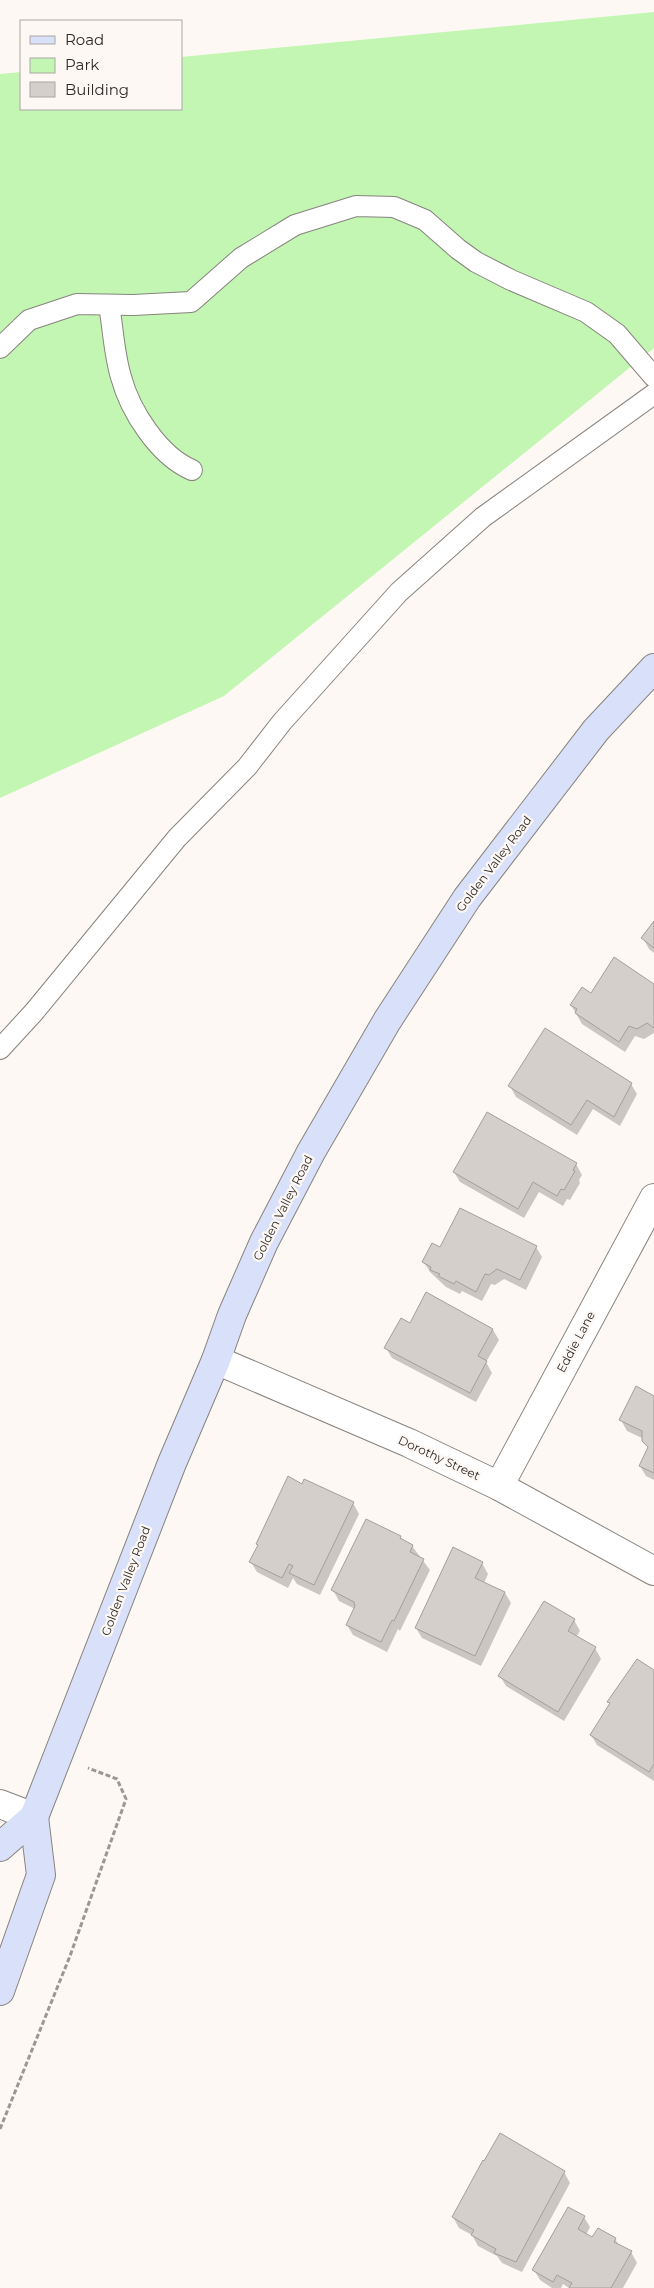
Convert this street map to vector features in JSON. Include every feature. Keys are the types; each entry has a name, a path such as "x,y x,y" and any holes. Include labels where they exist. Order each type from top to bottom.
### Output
{"main road":[{"name":"Golden Valley Road","path":"0,1847 34,1817 172,1463 216,1360 232,1315 264,1242 311,1152 386,1021 467,898 596,730 654,668"},
{"name":"Golden Valley Road","path":"0,1991 41,1876 34,1817"}],"street":[{"name":"Eddie Lane","path":"499,1486 654,1198"},
{"name":"Dorothy Street","path":"216,1360 409,1443 499,1486 654,1572"},
{"path":"0,1804 34,1817"}],"lane":[{"path":"0,348 29,320 77,304 133,306 191,302 241,258 295,225 356,206 394,207 425,220 476,262 511,280 586,312 617,334 654,377"},
{"path":"109,305 121,378 144,428 180,465 192,470"},
{"path":"0,1049 34,1012 177,838 247,767 282,722 399,592 484,518 654,394"}],"path":[{"path":"0,2129 70,1956 126,1799 117,1780 58,1756"}],"green space":[{"path":"654,12 654,348 224,696 0,798 0,74 20,72 20,110 182,110 182,57"}],"building":[{"path":"654,921 654,948 641,938"},
{"path":"614,957 654,984 654,1028 647,1023 637,1029 629,1026 619,1042 575,1013 577,1009 570,1005 582,987 591,993"},
{"path":"545,1028 632,1083 614,1117 587,1100 571,1125 508,1086"},
{"path":"487,1112 577,1163 573,1170 575,1171 564,1190 561,1189 557,1196 533,1182 518,1209 453,1172"},
{"path":"460,1208 537,1246 520,1280 497,1269 489,1275 485,1274 476,1292 456,1281 454,1284 438,1276 440,1274 430,1270 431,1267 422,1262 432,1243 440,1247"},
{"path":"426,1292 493,1329 478,1356 487,1361 470,1393 384,1348 401,1318 410,1323"},
{"path":"636,1386 654,1396 654,1473 639,1466 648,1447 642,1441 642,1431 619,1420"},
{"path":"288,1476 302,1484 304,1479 354,1502 314,1585 289,1573 293,1566 289,1564 282,1578 249,1562"},
{"path":"366,1519 401,1536 400,1538 413,1545 410,1552 424,1559 394,1621 392,1620 381,1642 346,1625 355,1606 354,1602 331,1590"},
{"path":"453,1547 483,1562 475,1578 505,1592 475,1656 415,1628"},
{"path":"544,1601 575,1619 568,1631 596,1647 558,1712 498,1676"},
{"path":"637,1659 654,1670 654,1764 649,1772 590,1735 610,1703 607,1702"},
{"path":"500,2133 565,2171 516,2262 494,2253 496,2249 471,2235 474,2230 452,2217"},
{"path":"568,2207 585,2216 578,2229 592,2237 598,2228 616,2238 614,2242 632,2251 611,2288 569,2288 572,2283 557,2275 553,2282 532,2270"}]}
